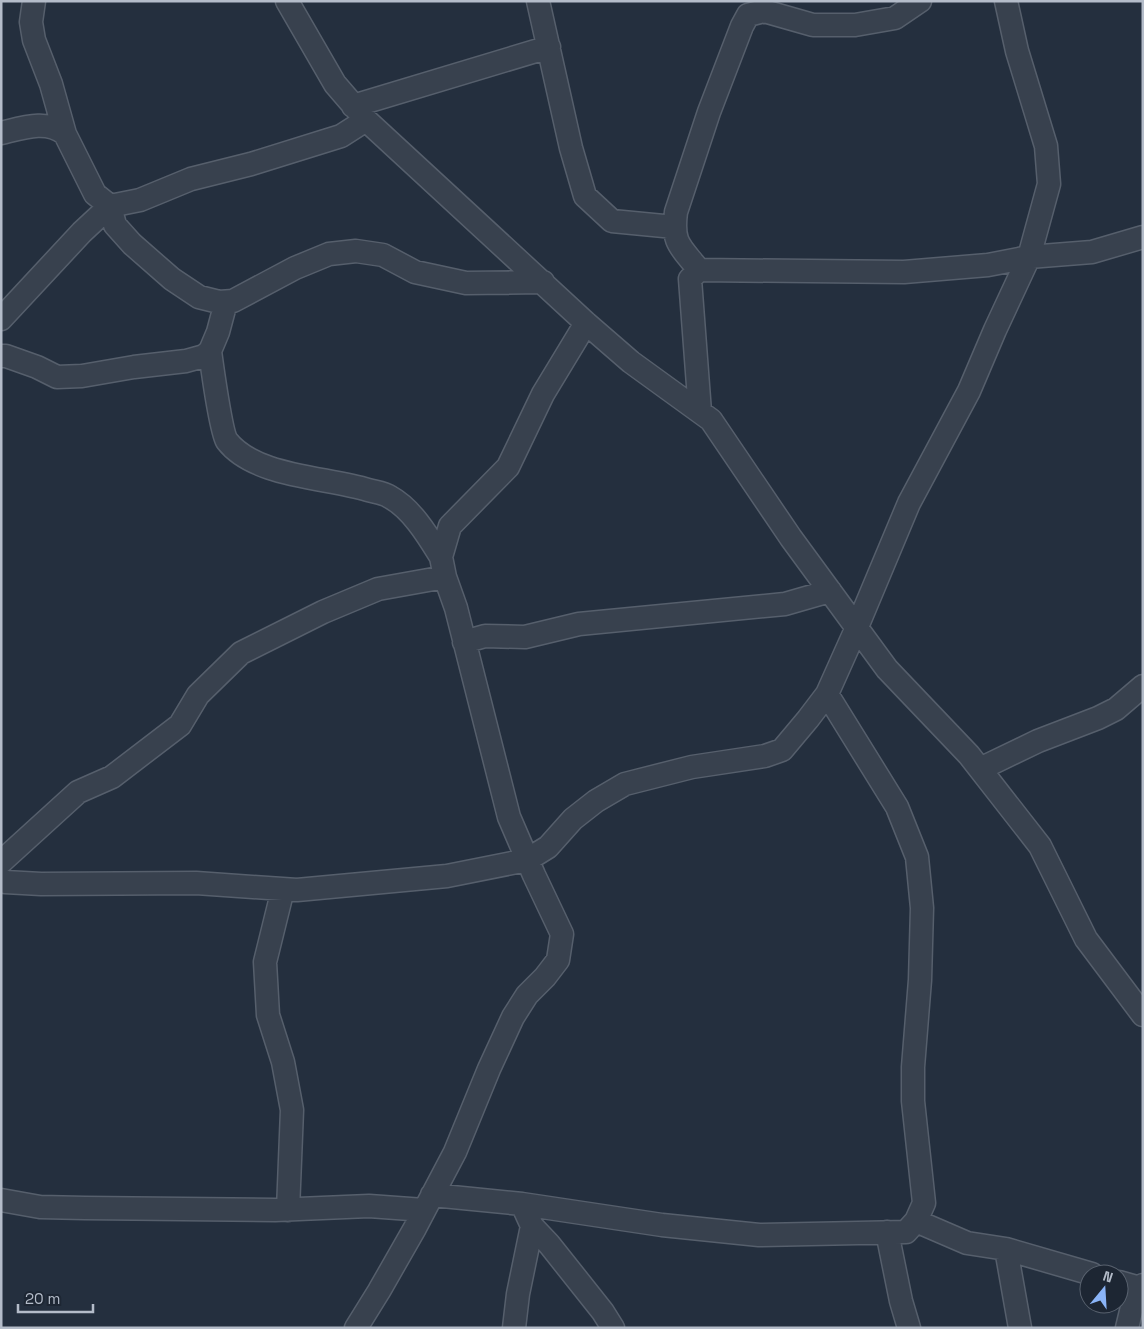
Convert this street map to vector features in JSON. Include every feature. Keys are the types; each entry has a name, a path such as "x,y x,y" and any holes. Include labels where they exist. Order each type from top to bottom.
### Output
{"street":[{"path":"34,1 31,22 34,40 51,84 65,134 95,194 110,206 115,225 132,244 172,279 199,297 220,302 233,301 295,268 329,254 356,251 383,255 415,272 466,284 543,282"},
{"path":"287,1 335,84 359,113 631,362 711,420 791,538 887,669 969,755 1040,846 1086,939 1143,1015"},
{"path":"538,1 571,148 585,196 612,222 674,227"},
{"path":"699,270 675,239 676,212 709,112 749,8 813,26 855,25 895,18 920,1"},
{"path":"1,880 5,882 41,884 196,883 297,890 447,876 527,860 548,847 573,819 596,801 625,784 692,767 766,756 782,750 826,694 857,628 909,503 969,391 1029,257 1049,184 1046,146 1017,50 1006,1"},
{"path":"1,319 82,232 110,206 140,200 191,179 251,164 341,136 359,113 549,47"},
{"path":"1,133 47,125 57,128 65,134"},
{"path":"700,412 690,279 699,270 904,272 988,265 1029,257 1092,252 1143,237"},
{"path":"1,356 37,367 57,377 82,376 186,361 204,356 210,351 218,332 226,302"},
{"path":"443,567 450,526 508,467 543,394 586,322"},
{"path":"210,351 226,439 242,455 255,463 390,496 422,528 443,567 456,608 509,817 562,934 558,960 545,977 527,995 513,1017 489,1069 455,1152 379,1291 356,1328"},
{"path":"1,862 78,792 112,777 180,724 198,694 241,653 323,612 378,589 443,567"},
{"path":"464,642 485,636 525,636 579,624 786,604 830,591"},
{"path":"1116,709 1143,686"},
{"path":"1,1200 40,1207 205,1210 288,1210 428,1203 522,1204 662,1226 759,1235 906,1232 916,1221 924,1202 913,1101 913,1067 920,980 922,908 917,857 897,807 826,694"},
{"path":"980,769 1038,741 1143,700"},
{"path":"284,889 265,962 268,1015 283,1062 292,1110 288,1210"},
{"path":"522,1204 532,1226 549,1244 603,1312 613,1328"},
{"path":"916,1221 967,1243 1006,1249 1079,1270"},
{"path":"514,1328 518,1294 532,1226"},
{"path":"887,1232 901,1301 909,1328"},
{"path":"1006,1249 1020,1328"},
{"path":"1127,1328 1132,1308 1134,1285"}]}
